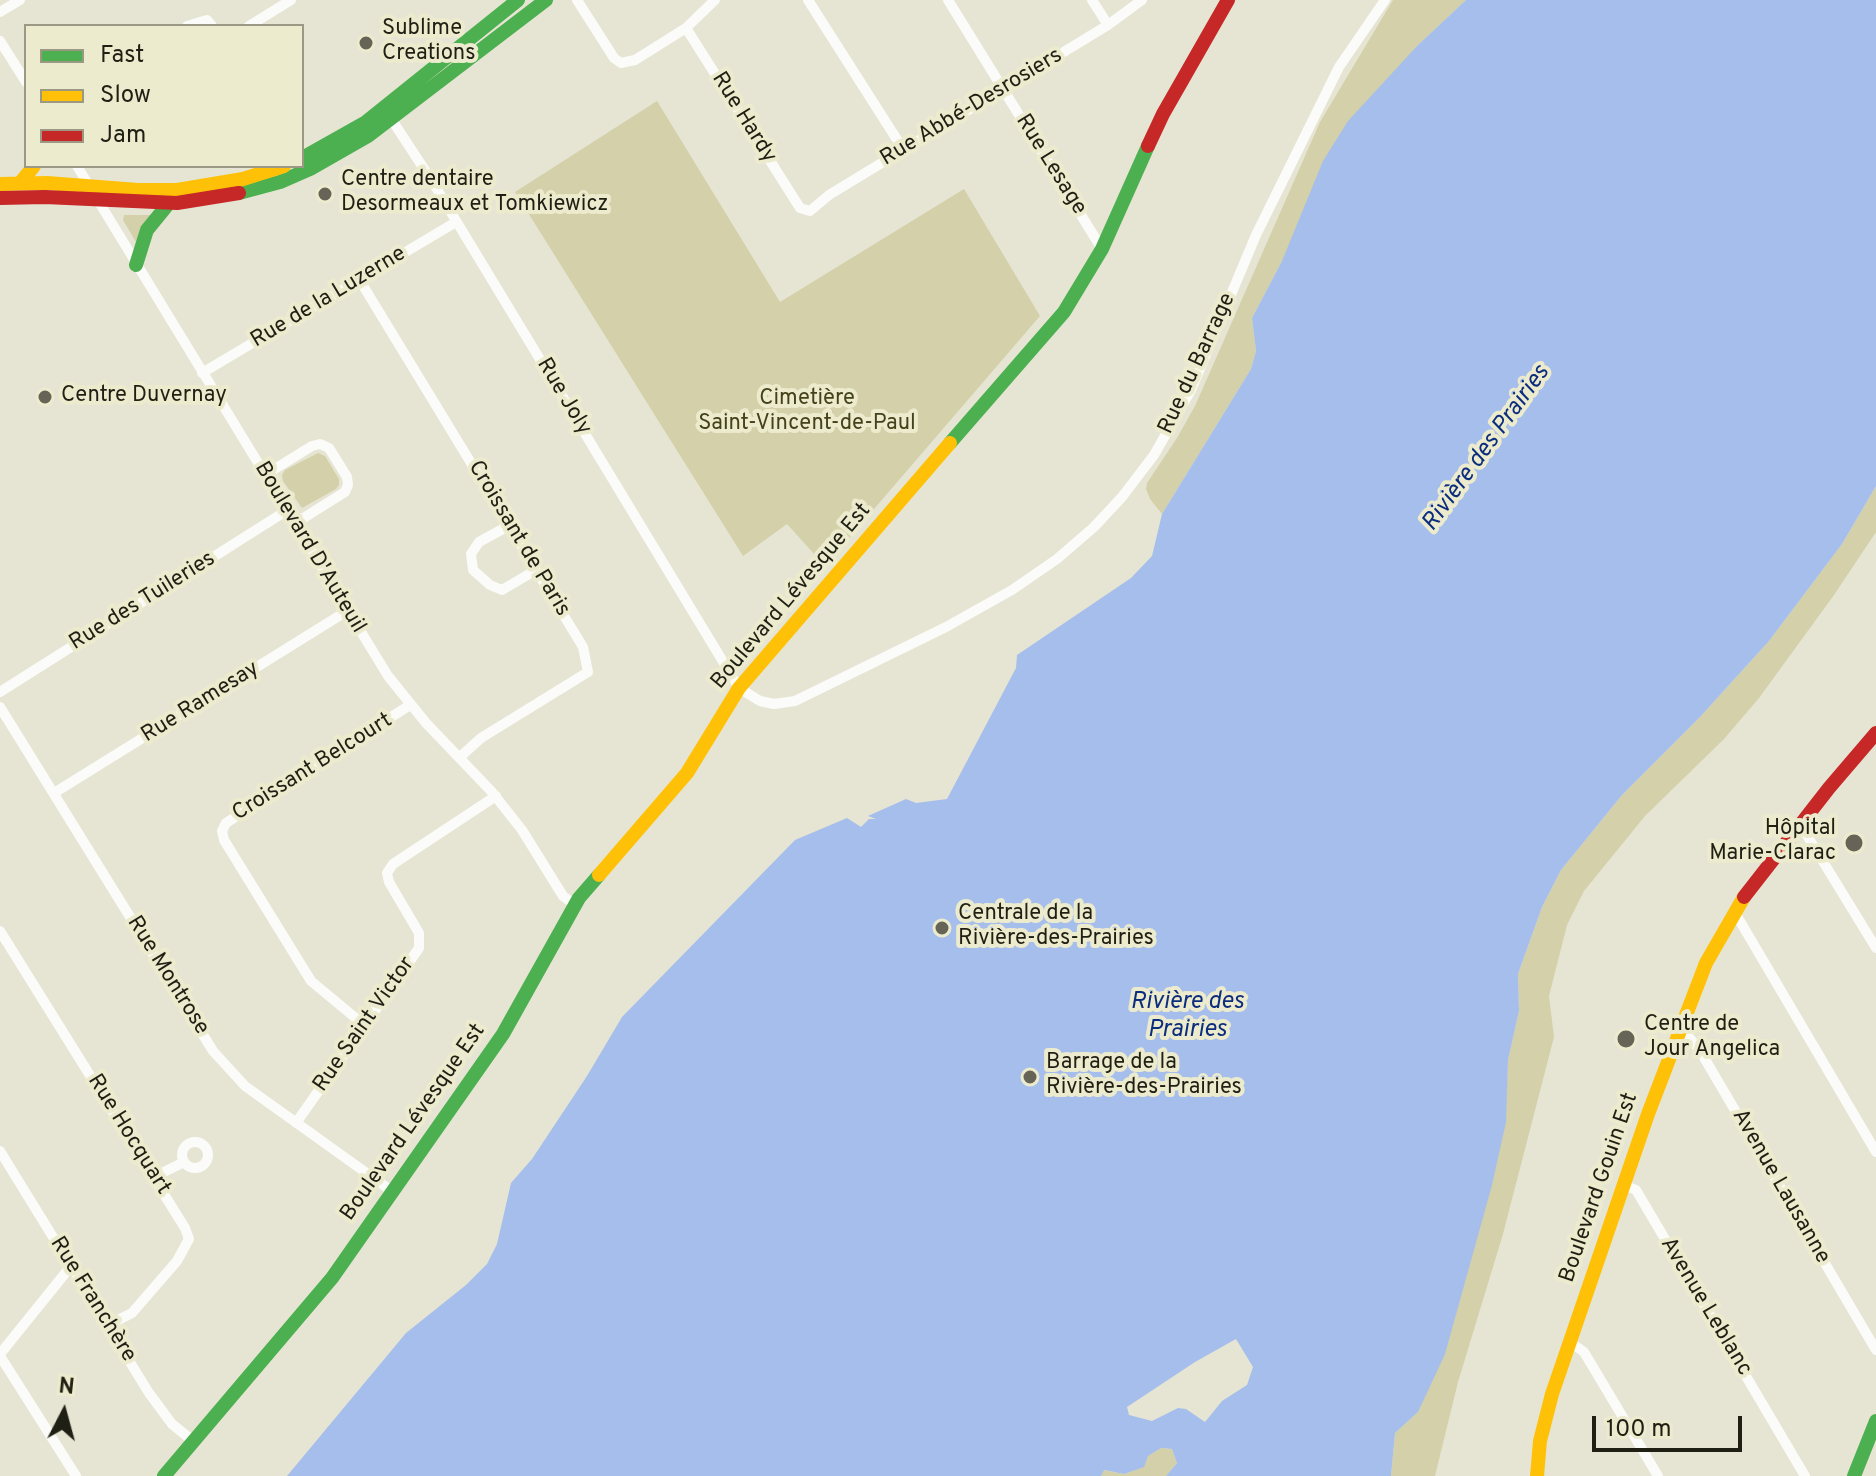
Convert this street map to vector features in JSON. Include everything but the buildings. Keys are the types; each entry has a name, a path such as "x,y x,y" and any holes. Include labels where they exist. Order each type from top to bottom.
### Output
{"street":[{"path":"0,12 20,0"},
{"path":"252,24 291,0"},
{"path":"0,198 169,203 224,197 280,182 333,158 518,0"},
{"path":"304,157 388,113 546,0"},
{"path":"577,0 614,58 621,63 635,60 686,28 715,0"},
{"path":"808,0 903,149"},
{"name":"Rue Lesage","path":"948,0 1102,249"},
{"path":"1092,0 1108,25"},
{"name":"Rue Abbé-Desrosiers","path":"800,208 810,211 829,195 1108,25 1142,0"},
{"name":"Boulevard Lévesque Est","path":"164,1476 332,1278 503,1034 575,905 687,773 739,688 1064,312 1102,249 1163,114 1228,0"},
{"name":"Rue du Barrage","path":"739,688 760,701 774,704 795,701 946,627 1012,590 1057,559 1103,517 1154,455 1191,390 1256,235 1332,81 1385,0"},
{"name":"Rue Hardy","path":"686,28 800,208"},
{"path":"2,47 24,79"},
{"name":"Rue Joly","path":"388,113 739,688"},
{"path":"20,183 32,168"},
{"name":"Boulevard D'Auteuil","path":"78,168 388,676 410,705 496,796 563,896 575,905"},
{"path":"0,184 188,189 243,179 278,168"},
{"path":"136,265 147,230 169,203"},
{"name":"Rue de la Luzerne","path":"202,373 456,222"},
{"name":"Croissant de Paris","path":"359,279 583,647 588,672 481,738 460,757"},
{"path":"265,475 317,444 329,448 339,464 348,480 347,490 294,524"},
{"name":"Rue des Tuileries","path":"0,692 286,511"},
{"path":"510,525 479,542 471,554 473,570 490,585 502,590 536,570"},
{"name":"Rue Ramesay","path":"54,793 347,611"},
{"name":"Croissant Belcourt","path":"364,1025 311,981 224,840 222,831 226,823 410,705"},
{"name":"Rue Montrose","path":"0,707 213,1051 245,1086 393,1192"},
{"name":"Boulevard Gouin Est","path":"1537,1476 1543,1425 1570,1342 1680,1027 1706,963 1734,911 1800,824 1876,733"},
{"name":"Rue Saint Victor","path":"296,1123 419,948 419,933 389,882 387,873 393,864 496,796"},
{"path":"1800,824 1876,948"},
{"path":"1734,911 1876,1152"},
{"name":"Rue Hocquart","path":"0,931 154,1177 189,1239 177,1261 132,1313 108,1325"},
{"name":"Avenue Lausanne","path":"1680,1027 1699,1049 1876,1350"},
{"name":"Rue Franchère","path":"0,1151 149,1393 172,1424 193,1441"},
{"path":"154,1177 184,1162"},
{"name":"Avenue Leblanc","path":"1624,1185 1636,1190 1805,1476"},
{"path":"71,1266 0,1355 76,1476"},
{"path":"1570,1342 1584,1352 1658,1476"},
{"path":"1854,1476 1876,1421"}],"green space":[{"path":"1393,0 1466,0 1418,45 1282,261 1252,318 1256,351 1251,369 1162,514 1150,499 1147,483 1195,406 1320,122"},
{"name":"Cimetière Saint-Vincent-de-Paul","path":"657,101 780,302 964,189 1040,316 825,566 787,524 743,556 515,192"},
{"path":"124,215 152,215 136,242 123,220"},
{"path":"318,453 325,456 339,479 339,485 302,508 282,475 285,470"},
{"path":"1876,486 1876,532 1834,595 1759,698 1724,739 1645,816 1584,891 1567,925 1549,996 1554,1037 1435,1476 1391,1476 1395,1433 1418,1412 1427,1390 1505,1122 1508,1060 1519,1011 1518,974 1542,907 1561,870 1622,795 1700,717 1769,641 1842,544"},
{"path":"1161,1448 1172,1449 1177,1463 1166,1476 1101,1476 1103,1470 1124,1474 1143,1467 1148,1456"}],"water":[{"name":"Rivière des Prairies","path":"1466,0 1876,0 1876,486 1842,544 1769,641 1700,717 1622,795 1561,870 1542,907 1518,974 1519,1011 1508,1060 1506,1122 1492,1185 1445,1354 1418,1412 1395,1433 1391,1476 1166,1476 1177,1463 1172,1449 1161,1448 1148,1456 1144,1467 1124,1474 1104,1470 1101,1476 287,1476 406,1333 487,1264 497,1244 511,1183 532,1159 622,1017 795,840 847,818 861,827 869,819 876,819 868,816 906,799 916,803 947,799 1016,668 1017,655 1131,578 1152,556 1162,514 1251,369 1256,351 1252,318 1282,261 1323,161 1348,121 1418,45","holes":["1236,1339 1253,1367 1247,1385 1222,1401 1205,1422 1186,1409 1178,1408 1152,1421 1129,1415 1127,1407"]}],"traffic: fast":[{"path":"304,157 366,122 518,0"},
{"path":"239,193 280,182 312,168 368,136 546,0"},
{"path":"950,443 1064,312 1102,249 1148,146"},
{"path":"136,265 147,230 169,203"},
{"path":"164,1476 332,1278 503,1034 579,898 599,875"},
{"path":"1854,1476 1876,1421"}],"traffic: slow":[{"path":"20,183 32,168"},
{"path":"0,184 47,183 177,190 243,179 278,168"},
{"path":"599,875 687,773 739,688 950,443"},
{"path":"1537,1476 1540,1441 1552,1394 1648,1114 1706,963 1744,897"}],"traffic: jam":[{"path":"1148,146 1228,0"},
{"path":"0,198 177,203 239,193"},
{"path":"1744,897 1876,733"}],"place":[{"name":"Sublime Creations","path":"366,43"},
{"name":"Centre dentaire Desormeaux et Tomkiewicz","path":"325,194"},
{"name":"Centre Duvernay","path":"45,397"},
{"name":"Hôpital Marie-Clarac","path":"1854,843"},
{"name":"Centrale de la Rivière-des-Prairies","path":"942,928"},
{"name":"Centre de Jour Angelica","path":"1626,1039"},
{"name":"Barrage de la Rivière-des-Prairies","path":"1030,1077"}]}
